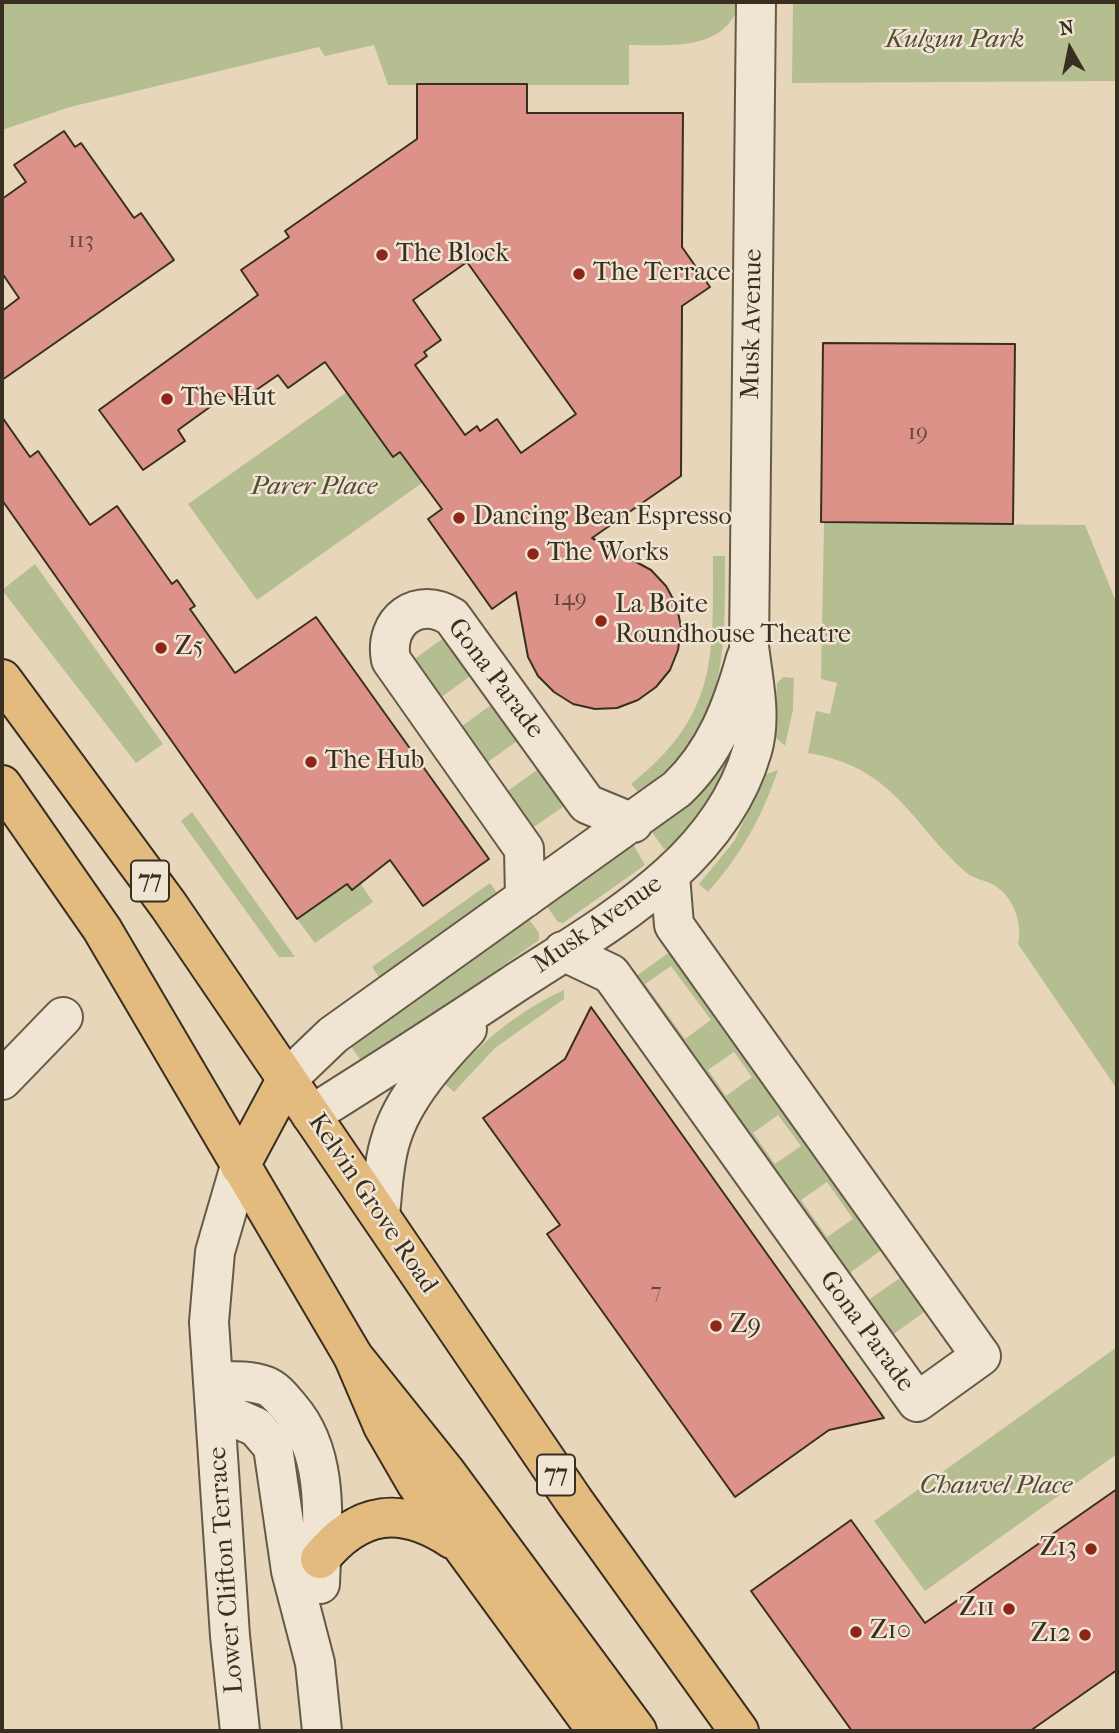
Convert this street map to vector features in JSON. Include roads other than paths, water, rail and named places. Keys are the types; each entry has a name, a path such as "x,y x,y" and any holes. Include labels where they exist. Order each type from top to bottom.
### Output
{"main road":[{"name":"Kelvin Grove Road","path":"2,679 169,906 574,1501 738,1731"},
{"path":"2,785 102,929 353,1356 399,1456 454,1540 597,1731"},
{"path":"240,1166 286,1080"},
{"path":"240,1166 311,1115"},
{"path":"353,1356 445,1471 637,1731"},
{"path":"320,1559 350,1531 381,1518 414,1519 454,1540"}],"street":[{"name":"Musk Avenue","path":"311,1115 502,992 670,875 696,849 725,812 749,760 757,716 750,646 756,2"},
{"name":"Gona Parade","path":"525,898 524,849 391,660 390,635 405,614 429,607 452,617 587,804 633,823"},
{"name":"Musk Avenue","path":"286,1080 327,1040 677,789 706,757 728,715 750,646"},
{"name":"Gona Parade","path":"563,951 611,974 917,1402 981,1356 674,925 670,875"},
{"path":"380,1214 388,1147 402,1112 439,1061 502,992"},
{"path":"2,1080 63,1017"},
{"name":"Lower Clifton Terrace","path":"240,1166 220,1232 213,1266 209,1322 230,1636 240,1731"},
{"name":"Lower Clifton Terrace","path":"214,1395 245,1382 271,1388 306,1429 314,1446 319,1471 320,1559 315,1662 322,1731"},
{"name":"Lower Clifton Terrace","path":"214,1395 256,1427 273,1447 291,1571 315,1662"}],"place":[{"name":"The Block","path":"382,255"},
{"name":"The Terrace","path":"579,274"},
{"name":"The Hut","path":"167,399"},
{"name":"Dancing Bean Espresso","path":"459,518"},
{"name":"The Works","path":"533,554"},
{"name":"La Boite Roundhouse Theatre","path":"601,621"},
{"name":"Z5","path":"161,648"},
{"name":"The Hub","path":"311,762"},
{"name":"Z9","path":"716,1326"},
{"name":"Z13","path":"1091,1549"},
{"name":"Z11","path":"1009,1609"},
{"name":"Z10","path":"856,1632"},
{"name":"Z12","path":"1085,1635"}],"park label":[{"name":"Kulgun Park","path":"955,41"},
{"name":"Parer Place","path":"314,488"},
{"name":"Chauvel Place","path":"996,1487"}]}
